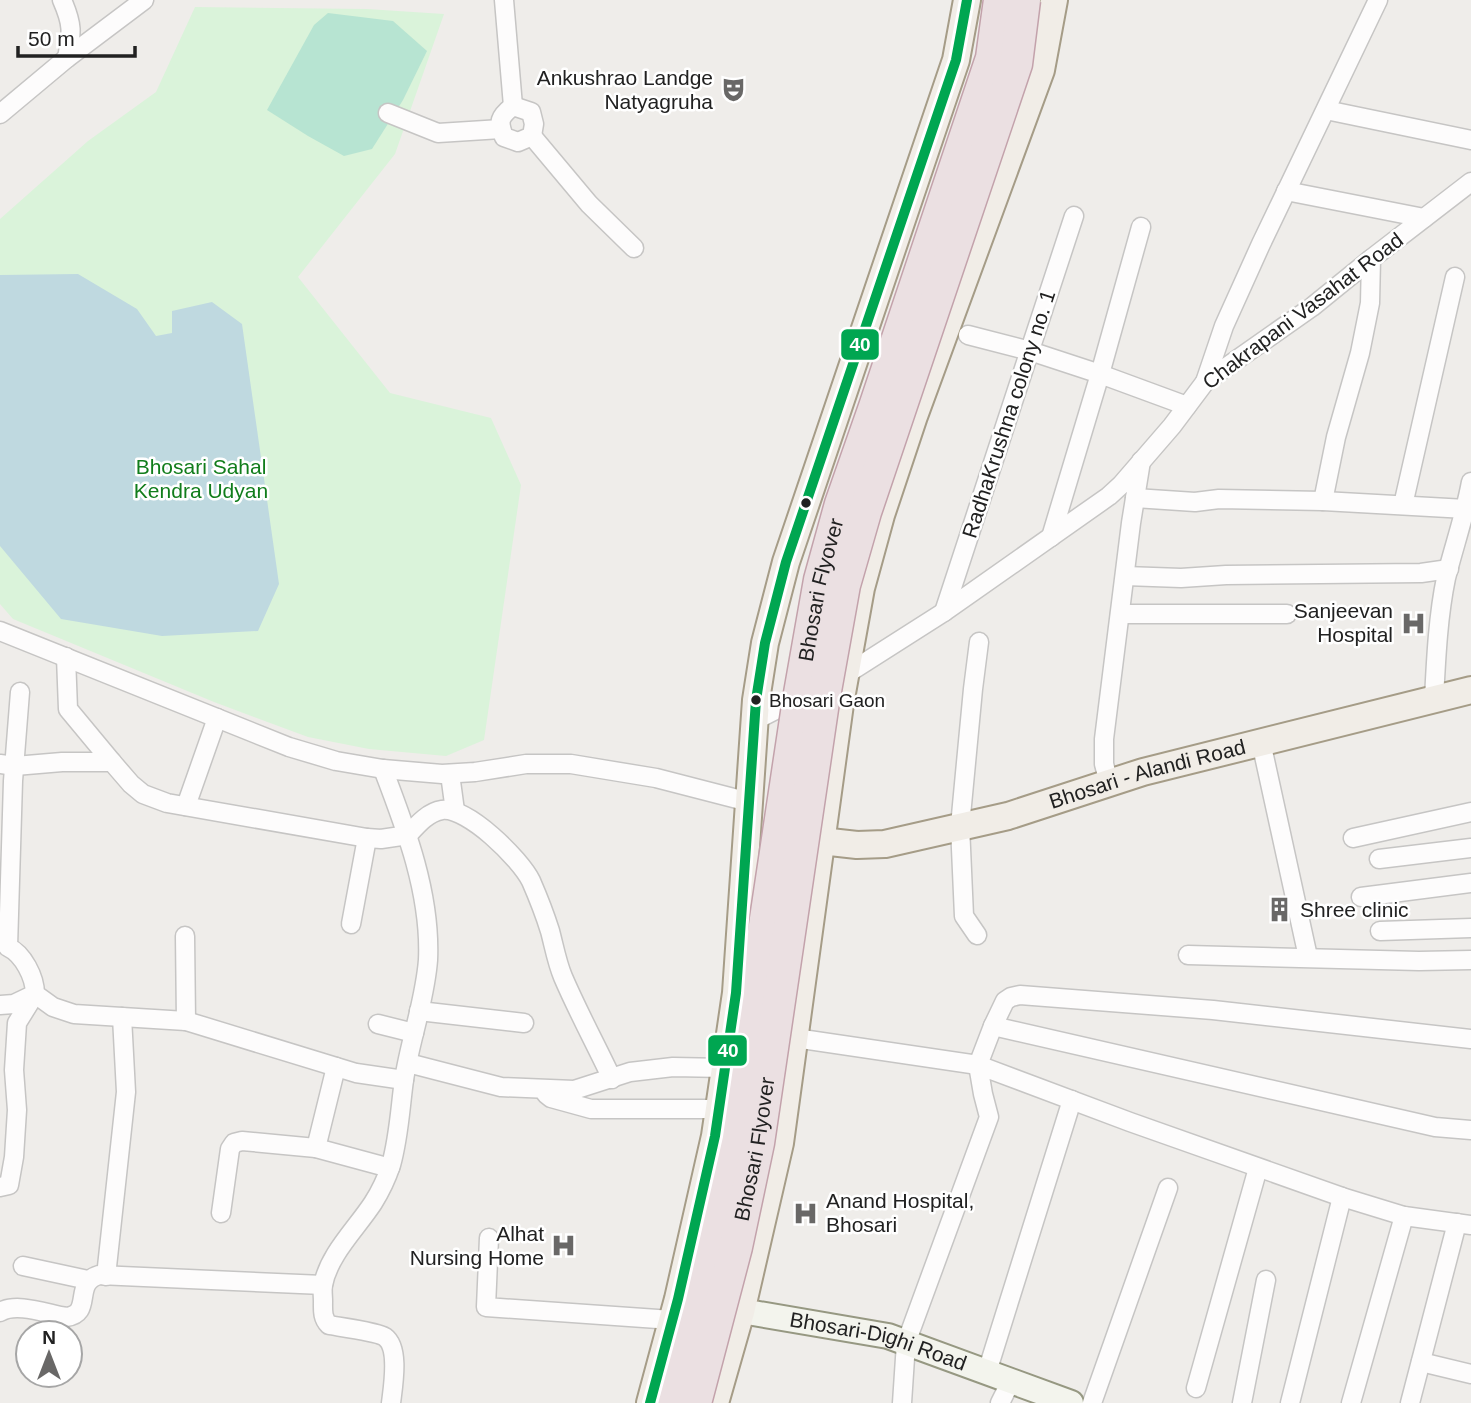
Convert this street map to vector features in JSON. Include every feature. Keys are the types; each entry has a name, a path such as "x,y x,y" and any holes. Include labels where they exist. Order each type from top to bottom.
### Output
{"highway":[{"name":"Bhosari Flyover","path":"669,1403 712,1242 733,1139 799,699 820,580 841,504 992,58 1000,0"},
{"name":"Bhosari Flyover","path":"695,1403 736,1247 758,1143 823,702 844,585 864,512 1016,64 1024,0"}],"main road":[{"path":"650,1403 715,1136 736,993 754,721 765,643 786,562 956,60 967,0"},
{"path":"715,1403 741,1312 780,1143 845,675 861,588 881,515 914,416 958,329 1041,70 1054,0"},
{"path":"875,299 958,329"},
{"name":"Bhosari - Alandi Road","path":"821,841 857,845 885,844 1008,816 1143,772 1471,690"}],"street":[{"path":"62,0 69,15 72,32 67,58"},
{"path":"0,114 67,58 145,0"},
{"path":"504,0 513,106"},
{"path":"1205,382 1224,326 1261,244 1378,0"},
{"path":"513,106 531,112 534,124 531,136 519,142 504,137 500,125 502,115 513,106"},
{"path":"1326,110 1471,140"},
{"path":"388,113 438,132 501,129"},
{"path":"531,136 589,204 634,248"},
{"name":"Chakrapani Vasahat Road","path":"754,721 845,675 944,612 1109,495 1121,485 1172,426 1205,382 1312,307 1471,182"},
{"path":"1286,191 1424,218"},
{"name":"RadhaKrushna colony no. 1","path":"944,612 1074,216"},
{"path":"1051,537 1141,227"},
{"path":"1323,501 1336,437 1360,353 1370,303 1371,259"},
{"path":"1403,505 1455,277"},
{"path":"958,329 1100,374 1187,406"},
{"path":"1109,783 1104,764 1104,739 1141,460"},
{"path":"1434,699 1436,654 1446,580 1468,508 1471,482"},
{"path":"1135,498 1195,502 1219,499 1323,501 1468,508"},
{"path":"1125,576 1181,578 1449,569"},
{"path":"1121,614 1287,614"},
{"path":"0,631 289,747 336,761 383,769 450,774 526,764 571,764 656,778 749,802"},
{"path":"977,935 964,916 960,827 979,642"},
{"path":"66,657 68,709 131,784 143,794 167,803 367,838 408,835 432,813 442,810 455,811 487,832 512,854 530,878 562,975 612,1079"},
{"path":"0,1187 9,1185 14,1157 18,1023 35,994 35,983 21,959 15,950 4,946 7,765 20,692"},
{"path":"186,806 217,718"},
{"path":"1261,742 1308,957"},
{"path":"7,765 112,762"},
{"path":"383,769 408,835 423,901 428,933 428,962 406,1072 399,1135 390,1168 375,1201 334,1257 323,1285 323,1313 324,1321 329,1325 384,1336 390,1343 395,1356 391,1403"},
{"path":"450,774 455,811"},
{"path":"1353,838 1471,812"},
{"path":"351,924 367,838"},
{"path":"1379,859 1471,848"},
{"path":"1361,897 1471,883"},
{"path":"1380,931 1471,928"},
{"path":"185,936 186,1021"},
{"path":"1188,955 1471,960"},
{"path":"0,1005 14,1004 35,994"},
{"path":"35,994 53,1007 74,1014 186,1021 356,1073 406,1072 501,1087 574,1090 629,1072 673,1067 725,1068"},
{"path":"902,1403 906,1343 989,1117 978,1065 1005,1001 1011,997 1020,995 1213,1010 1471,1039"},
{"path":"419,1012 524,1023"},
{"path":"106,1276 126,1092 122,1017"},
{"path":"378,1024 414,1033"},
{"path":"993,1026 1435,1127 1471,1130"},
{"path":"794,1038 978,1065 1342,1197 1405,1216 1464,1224 1410,1403"},
{"path":"316,1148 336,1067"},
{"path":"540,1088 551,1097 591,1109 785,1108"},
{"path":"987,1372 1072,1100"},
{"path":"221,1213 227,1158 234,1143 242,1141 316,1148 390,1168"},
{"path":"1196,1388 1258,1168"},
{"path":"1093,1403 1167,1188"},
{"path":"1290,1403 1342,1197"},
{"path":"1351,1403 1405,1216"},
{"path":"489,1238 486,1307 675,1309"},
{"path":"23,1266 88,1280"},
{"path":"0,1312 15,1307 66,1317 74,1316 80,1311 85,1284 90,1278 99,1275 323,1285"},
{"path":"1242,1403 1266,1280"},
{"name":"Bhosari-Dighi Road","path":"675,1309 741,1312 888,1336 987,1372 1006,1392 1071,1403"},
{"path":"1421,1362 1471,1374"}],"green space":[{"name":"Bhosari Sahal Kendra Udyan","path":"195,7 367,9 444,14 395,154 298,277 390,393 491,418 521,485 484,740 446,756 369,749 308,737 214,702 13,619 0,604 0,219 88,141 156,92"},
{"path":"328,13 393,21 427,51 403,100 372,149 344,156 267,110 314,25"}],"water":[{"path":"78,274 137,309 156,336 172,333 172,311 212,302 242,324 279,584 258,631 162,636 61,619 0,546 0,275"}],"transit line":[{"name":"40","path":"650,1403 678,1299 715,1136 736,993 756,700 765,643 786,562 956,60 967,0"}],"place":[{"name":"Ankushrao Landge Natyagruha","path":"733,90"},
{"name":"Sanjeevan Hospital","path":"1413,623"},
{"name":"Bhosari Gaon","path":"756,700"},
{"name":"Shree clinic","path":"1280,910"},
{"name":"Anand Hospital, Bhosari","path":"806,1213"},
{"name":"Alhat Nursing Home","path":"564,1246"}]}
